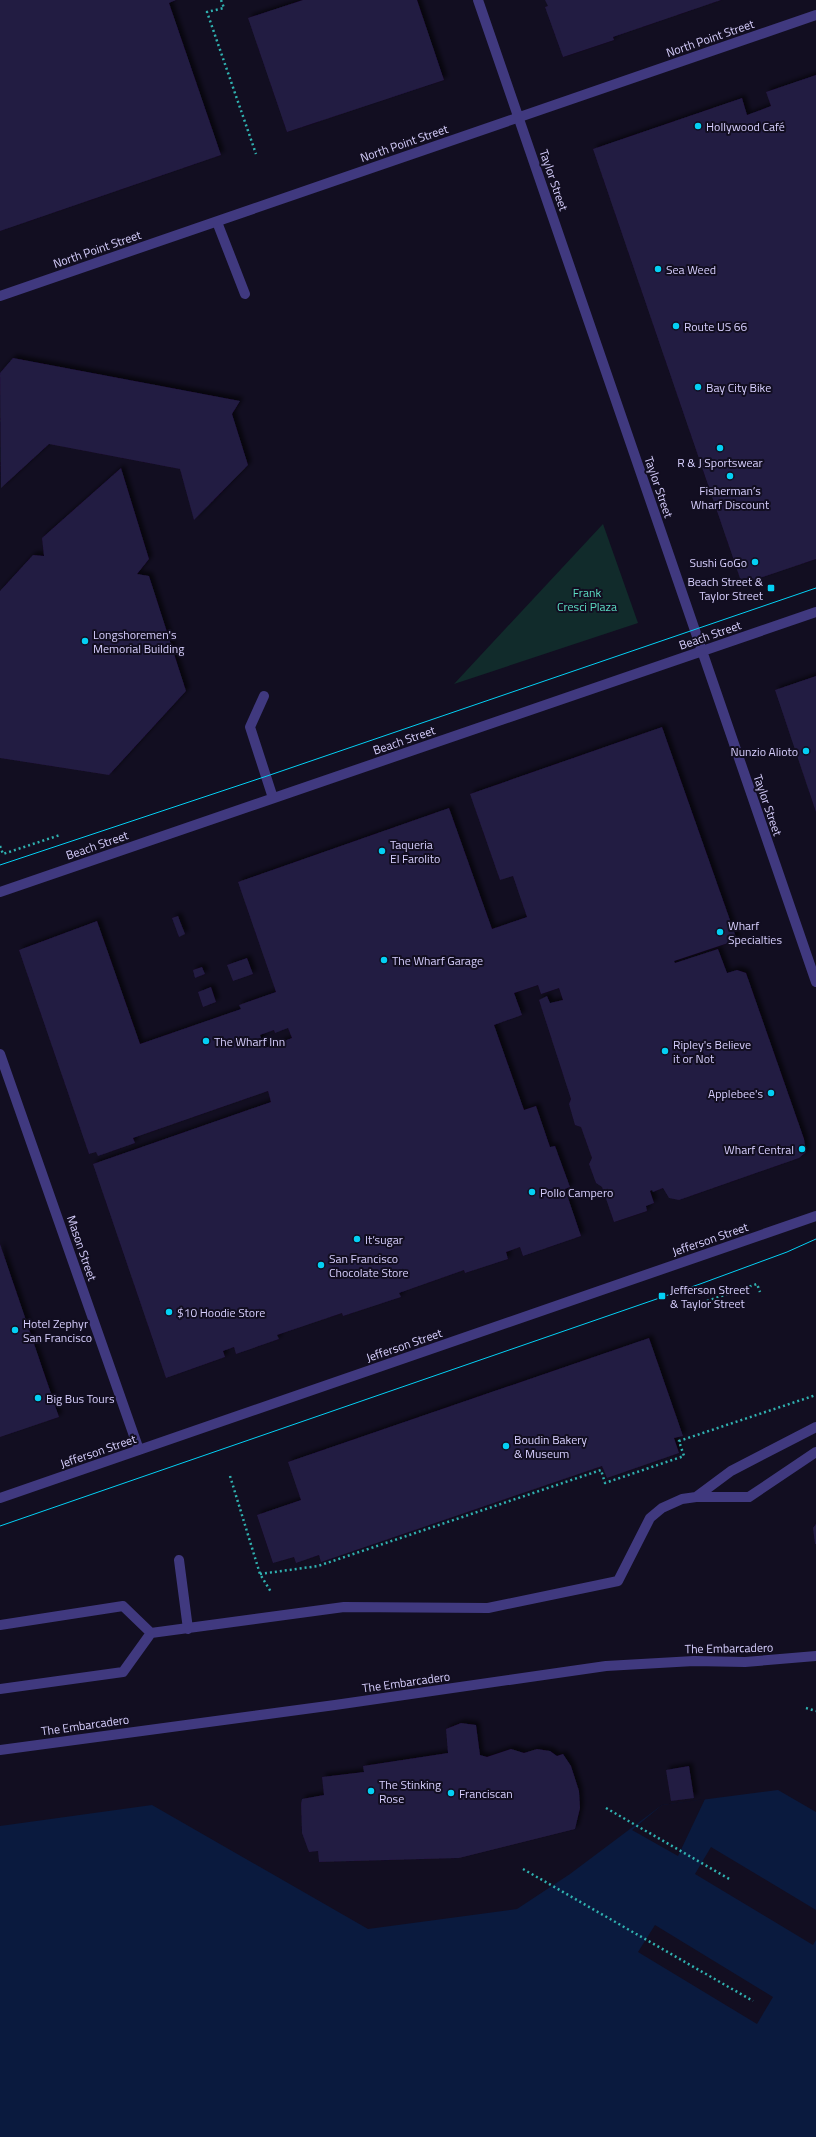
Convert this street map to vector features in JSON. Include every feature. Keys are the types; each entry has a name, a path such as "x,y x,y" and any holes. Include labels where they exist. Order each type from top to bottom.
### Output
{"street":[{"name":"Taylor Street","path":"478,0 702,651 716,698 816,982"},
{"name":"North Point Street","path":"0,296 816,15"},
{"path":"216,222 245,294"},
{"name":"Beach Street","path":"0,892 816,612"},
{"path":"264,696 250,727 274,798"},
{"name":"Mason Street","path":"0,1054 139,1450"},
{"name":"Jefferson Street","path":"0,1498 816,1216"},
{"path":"696,1497 731,1471 816,1427"},
{"path":"0,1689 123,1672 151,1633 344,1607 488,1608 618,1581 650,1518 662,1508 682,1499 696,1497 749,1497 816,1452"},
{"path":"179,1560 188,1629"},
{"path":"0,1625 123,1606 151,1633"},
{"name":"The Embarcadero","path":"0,1750 335,1705 606,1666 694,1661 746,1662 816,1656"}],"path":[{"path":"221,0 224,8 207,12 256,154"},
{"path":"0,846 3,854 60,835"},
{"path":"706,1301 757,1284 760,1292"},
{"path":"260,1574 318,1566 601,1470 605,1483 684,1456 679,1441 816,1395"},
{"path":"230,1476 260,1574 286,1616"},
{"path":"806,1708 816,1711"},
{"path":"606,1808 676,1850 731,1880"},
{"path":"523,1869 753,2001"}],"green space":[{"name":"Frank Cresci Plaza","path":"603,524 638,623 454,684"}],"water":[{"path":"778,1790 816,1812 816,2137 0,2137 0,1826 152,1805 368,1929 517,1909 570,1874 662,1805"}],"pier":[{"path":"705,1799 678,1856 632,1830 662,1805"},
{"path":"711,1847 816,1910 816,1940 813,1945 695,1874"},
{"path":"655,1925 773,1997 757,2024 638,1952"}],"building":[{"path":"0,0 176,0 169,3 221,155 0,231"},
{"path":"303,0 417,0 444,80 287,132 248,18"},
{"path":"545,0 721,0 613,37 614,40 563,57 545,7 548,6"},
{"path":"816,75 816,559 742,584 593,149 742,98 747,115 771,106 766,92"},
{"path":"13,358 240,401 232,414 248,465 194,520 180,469 49,444 1,488 0,373"},
{"name":"Longshoremen's Memorial Building","path":"121,468 149,559 137,574 149,576 186,691 109,775 0,758 0,591 33,555 44,556 42,538"},
{"name":"Nunzio Alioto","path":"816,676 816,812 775,690"},
{"path":"662,727 737,940 674,961 675,963 718,949 727,973 737,970 746,973 804,1139 806,1152 799,1158 679,1200 669,1198 663,1188 653,1192 652,1190 650,1191 654,1203 646,1206 647,1211 614,1222 602,1187 596,1183 589,1164 592,1158 581,1127 575,1125 569,1104 571,1099 539,1000 547,996 550,1003 563,1000 559,988 541,994 538,985 514,993 522,1015 494,1025 524,1110 536,1106 550,1147 555,1146 570,1187 565,1189 581,1236 523,1256 520,1247 506,1252 508,1259 465,1273 464,1270 399,1293 401,1297 343,1316 342,1313 277,1335 279,1339 236,1354 234,1347 223,1351 225,1357 166,1378 93,1164 271,1102 268,1091 133,1138 135,1143 98,1156 96,1152 89,1154 19,950 97,921 140,1044 241,1009 239,1005 276,992 238,882 449,808 492,929 527,917 513,876 500,880 470,794","holes":["288,1028 292,1038 265,1048 260,1035 274,1030 275,1033"]},
{"path":"178,916 185,934 179,937 172,918"},
{"path":"247,958 253,974 233,981 227,965"},
{"path":"202,967 205,974 195,978 193,970"},
{"path":"211,987 216,1002 203,1007 198,992"},
{"name":"Hotel Zephyr San Francisco","path":"0,1244 59,1417 0,1437"},
{"name":"Boudin Bakery & Museum","path":"649,1338 683,1436 674,1438 679,1453 607,1478 602,1466 321,1562 319,1555 296,1563 294,1557 273,1563 257,1515 301,1500 288,1462"},
{"path":"816,1524 816,1544 815,1544 813,1528"},
{"name":"Franciscan","path":"461,1723 476,1725 480,1755 487,1757 511,1749 524,1753 537,1749 550,1751 557,1756 563,1754 571,1766 579,1791 580,1808 575,1829 459,1858 319,1862 318,1851 309,1852 302,1833 301,1804 302,1799 324,1795 322,1777 364,1772 363,1766 448,1753 446,1729"},
{"path":"689,1766 694,1798 671,1801 666,1770"}],"tram line":[{"path":"0,865 267,776 816,588"},
{"path":"0,1526 700,1284 787,1252 816,1239"}],"place":[{"name":"Hollywood Café","path":"698,126"},
{"name":"Sea Weed","path":"658,269"},
{"name":"Route US 66","path":"676,326"},
{"name":"Bay City Bike","path":"698,387"},
{"name":"R & J Sportswear","path":"720,448"},
{"name":"Fisherman’s Wharf Discount","path":"730,476"},
{"name":"Sushi GoGo","path":"755,562"},
{"name":"Beach Street & Taylor Street","path":"771,588"},
{"name":"Longshoremen's Memorial Building","path":"85,641"},
{"name":"Nunzio Alioto","path":"806,751"},
{"name":"Taqueria El Farolito","path":"382,851"},
{"name":"Wharf Specialties","path":"720,932"},
{"name":"The Wharf Garage","path":"384,960"},
{"name":"The Wharf Inn","path":"206,1041"},
{"name":"Ripley's Believe it or Not","path":"665,1051"},
{"name":"Applebee's","path":"771,1093"},
{"name":"Wharf Central","path":"802,1149"},
{"name":"Pollo Campero","path":"532,1192"},
{"name":"It’sugar","path":"357,1239"},
{"name":"San Francisco Chocolate Store","path":"321,1265"},
{"name":"Jefferson Street & Taylor Street","path":"662,1296"},
{"name":"$10 Hoodie Store","path":"169,1312"},
{"name":"Hotel Zephyr San Francisco","path":"15,1330"},
{"name":"Big Bus Tours","path":"38,1398"},
{"name":"Boudin Bakery & Museum","path":"506,1446"},
{"name":"The Stinking Rose","path":"371,1791"},
{"name":"Franciscan","path":"451,1793"}]}
